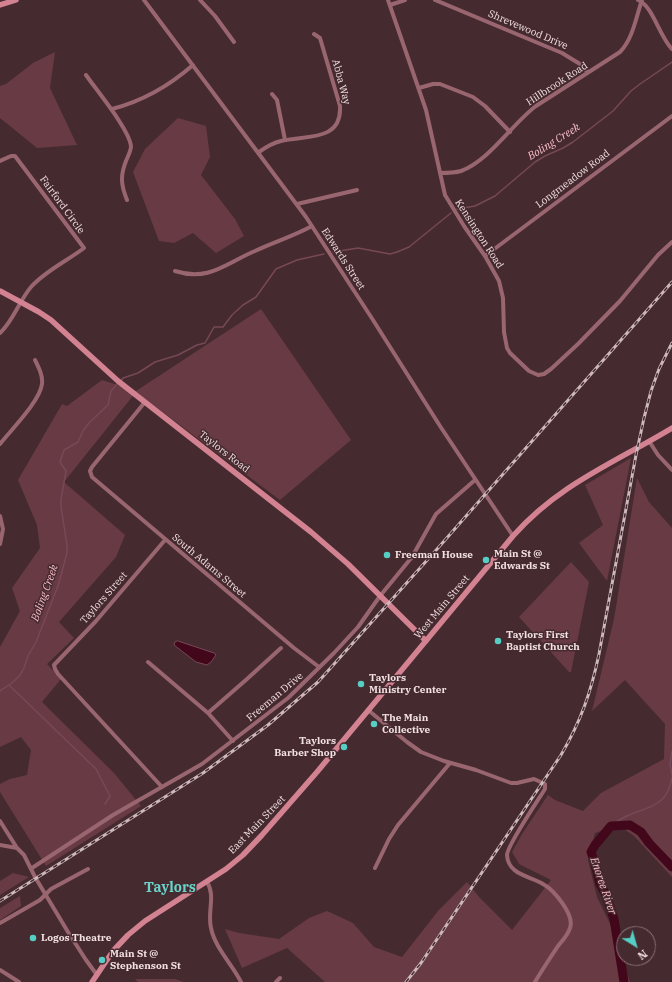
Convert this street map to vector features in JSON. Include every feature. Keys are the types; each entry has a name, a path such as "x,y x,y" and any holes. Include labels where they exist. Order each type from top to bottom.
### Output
{"street":[{"path":"0,5 16,0"},
{"name":"Edwards Street","path":"144,0 297,204 475,480 513,536"},
{"path":"200,0 215,16 234,42"},
{"name":"Kensington Road","path":"388,0 432,129 443,190 447,199 496,274 502,288 504,332 508,350 532,373 541,374 552,370 620,301 658,255 672,242"},
{"path":"390,5 405,0"},
{"name":"Shrevewood Drive","path":"435,0 562,53 580,64 588,72"},
{"path":"641,0 650,10 662,36 672,49"},
{"name":"Hillbrook Road","path":"440,173 456,172 468,168 483,157 510,132 529,111 588,72 611,59 624,47 630,36 641,0"},
{"name":"Abba Way","path":"259,152 272,144 285,140 321,135 328,132 339,122 340,106 320,38 314,34"},
{"path":"112,110 151,95 176,80 193,65"},
{"path":"86,75 112,110 127,136 131,147 123,169 122,186 127,200"},
{"path":"419,88 433,84 440,84 473,97 486,106 510,132"},
{"path":"272,94 277,100 285,140"},
{"name":"Longmeadow Road","path":"484,256 672,116"},
{"name":"Fairford Circle","path":"0,161 11,156 15,156 84,248 36,282 22,302"},
{"path":"297,204 357,190"},
{"path":"175,271 184,274 194,274 218,270 244,256 288,238 312,226"},
{"name":"Taylors Road","path":"0,291 22,302 51,320 118,381 311,532 426,641"},
{"path":"0,333 10,322 22,302"},
{"path":"0,444 35,401 40,391 42,379 35,360"},
{"name":"South Adams Street","path":"145,402 92,467 90,475 165,540 294,648 319,667"},
{"name":"West Main Street","path":"368,710 513,536 534,514 584,477 672,428"},
{"path":"649,441 658,455 672,470"},
{"name":"Freeman Drive","path":"32,868 113,815 202,764 288,698 358,627 380,596 412,558 436,514 475,480"},
{"path":"0,516 3,529 0,544"},
{"name":"Taylors Street","path":"162,787 58,674 54,669 54,665 96,621 165,540"},
{"path":"208,713 281,648"},
{"path":"148,662 208,713 233,741"},
{"path":"368,710 421,752 511,783 517,783 534,778 545,784 545,789 508,848 507,855 512,867 519,873 542,883 554,893 569,916 571,922 569,930 535,982"},
{"name":"East Main Street","path":"92,982 113,951 128,935 140,925 207,882 243,855 298,794 368,710"},
{"path":"375,868 398,825 450,763"},
{"path":"0,821 17,848 24,855 45,894 97,975"},
{"path":"0,845 17,848"},
{"path":"0,923 40,900 51,889 88,869"},
{"path":"207,882 212,893 210,920 212,933 241,982"},
{"path":"0,970 19,982"},
{"path":"276,982 280,978"}],"shaded area":[{"path":"55,52 50,88 77,145 37,148 0,118 0,86 6,84 33,63"},
{"path":"178,118 206,126 210,157 201,175 235,219 244,236 216,253 193,233 174,243 159,241 133,172 145,149"},
{"path":"261,309 351,440 280,500 136,392 64,482 125,535 116,557 59,622 74,638 47,664 61,679 42,702 114,773 141,806 46,866 0,792 0,784 10,779 27,775 31,750 21,737 0,747 0,647 20,611 12,588 40,548 37,525 18,480 62,404 67,406 102,380 136,391"},
{"path":"631,458 607,581 579,543 603,525 585,485"},
{"path":"637,478 649,502 672,528 672,877 634,836 618,825 595,833 588,860 597,897 616,940 616,966 625,966 630,982 325,982 287,948 242,968 225,929 239,933 279,939 309,918 327,911 353,923 374,947 402,957 438,911 467,882 480,898 512,930 551,880 519,864 512,852 548,795 555,800 583,811 601,793 664,759 665,724 625,680 592,711 614,619"},
{"path":"571,562 589,582 571,672 569,672 519,617"},
{"path":"178,641 216,655 207,665 196,662 174,645 175,642"},
{"path":"13,873 29,877 0,895 0,881"},
{"path":"20,896 21,906 0,920 0,908"},
{"path":"135,979 175,979 184,982 138,982"}],"waterway":[{"name":"Boling Creek","path":"457,209 475,206 495,196 535,162 573,142 613,111 631,91 672,62"},
{"name":"Boling Creek","path":"333,252 358,248 390,254 397,252 409,247 451,213"},
{"name":"Boling Creek","path":"121,381 123,378 138,373 155,362 178,355 197,345 205,343 214,327 223,327 232,315 243,305 256,297 276,269 297,260 324,254"},
{"name":"Boling Creek","path":"0,691 12,683 20,675 24,668 58,586 67,553 61,507 66,471 60,462 64,450 78,442 89,423 108,405 111,391 118,383"},
{"path":"9,685 96,769 110,796 105,804"},
{"path":"672,751 670,764 672,775"},
{"path":"611,826 620,819 657,804 664,798 669,789 672,777"},
{"name":"Enoree River","path":"624,982 614,919 606,895 600,884 591,852 611,826 630,825 641,832 649,843 672,867"}],"railway":[{"path":"0,901 203,773 268,725 318,682 672,282"},
{"path":"406,982 421,963 561,755 580,718 589,694 599,654 644,418 651,391 659,369 672,343"}],"place":[{"name":"Freeman House","path":"387,555"},
{"name":"Main St @ Edwards St","path":"486,560"},
{"name":"Taylors First Baptist Church","path":"498,641"},
{"name":"Taylors Ministry Center","path":"361,684"},
{"name":"The Main Collective","path":"374,724"},
{"name":"Taylors Barber Shop","path":"344,747"},
{"name":"Logos Theatre","path":"33,938"},
{"name":"Main St @ Stephenson St","path":"102,960"}],"district":[{"name":"Taylors","path":"170,888"}]}
